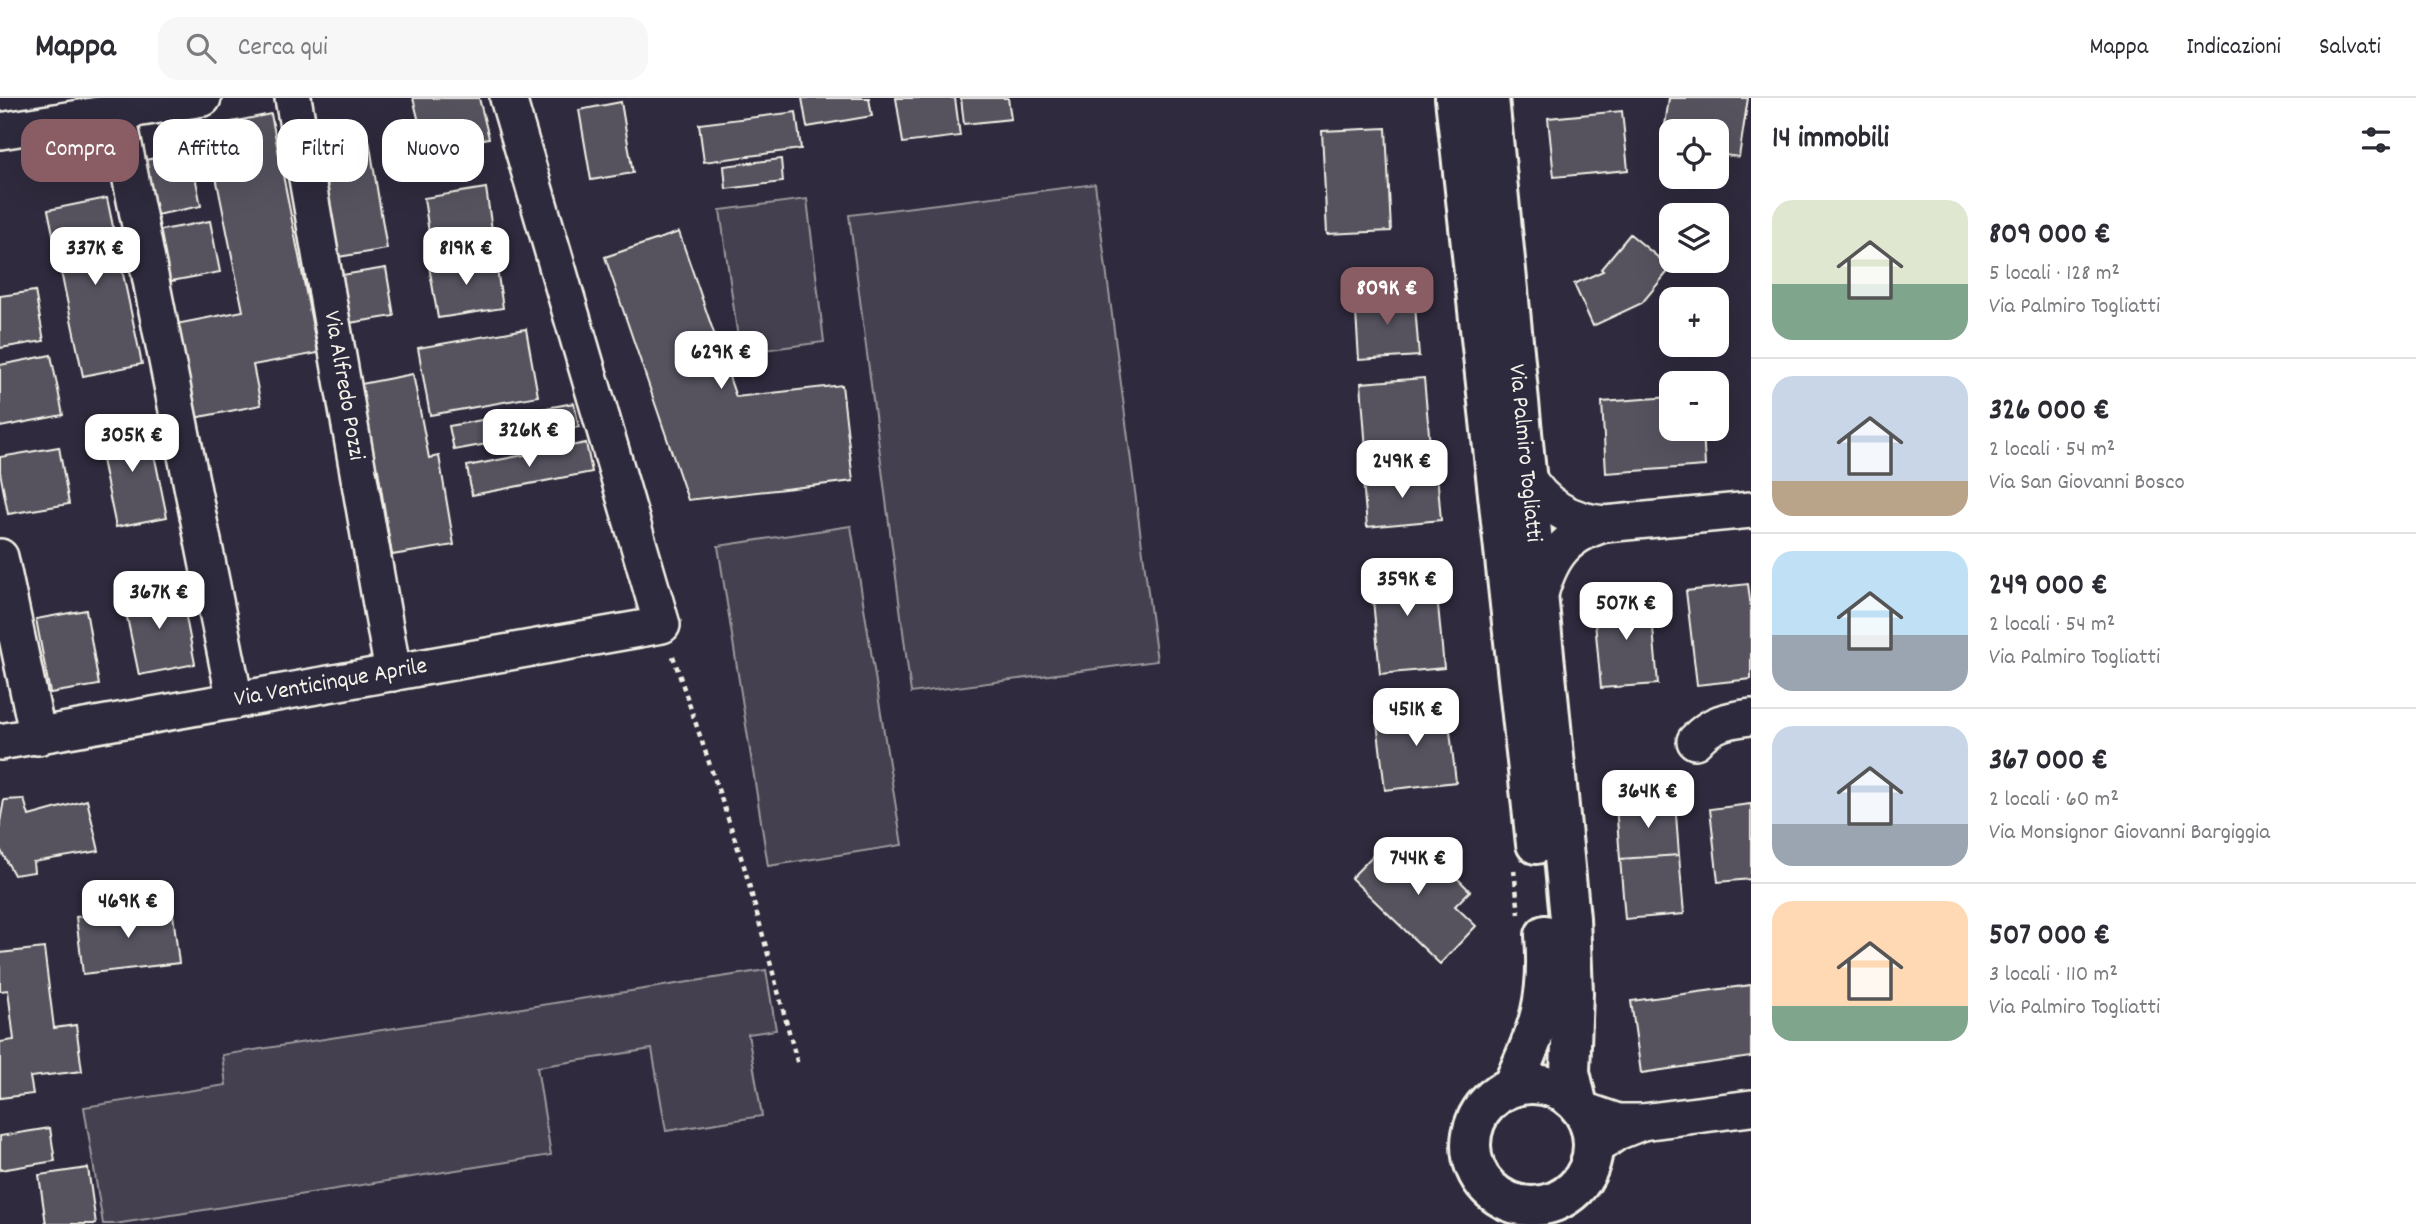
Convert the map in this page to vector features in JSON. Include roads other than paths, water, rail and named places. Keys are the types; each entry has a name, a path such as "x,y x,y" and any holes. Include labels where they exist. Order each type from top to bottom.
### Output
{"street":[{"path":"0,131 203,98"},
{"name":"Via Alfredo Pozzi","path":"293,98 393,673"},
{"name":"Via Venticinque Aprile","path":"0,742 662,625 508,98"},
{"name":"Via Palmiro Togliatti","path":"1455,98 1547,954 1545,999 1541,1016 1512,1086"},
{"name":"Via Palmiro Togliatti","path":"1489,98 1570,918 1573,993 1570,1072 1580,1106"},
{"path":"117,110 235,701"},
{"path":"1526,475 1534,489 1558,510 1587,523 1605,524 1751,510"},
{"path":"1538,601 1551,564 1560,550 1586,529 1605,524"},
{"path":"0,557 38,737"},
{"path":"1695,741 1713,725 1726,720 1751,717"},
{"path":"1580,1106 1592,1128 1594,1148 1590,1168 1559,1211 1548,1204 1531,1207 1513,1204 1485,1185 1474,1167 1470,1148 1472,1128 1481,1110 1494,1095 1512,1086 1530,1083 1547,1085 1563,1091 1580,1106 1618,1122 1642,1122 1751,1108"},
{"path":"1594,1148 1617,1132 1642,1122"},
{"path":"1485,1185 1489,1224"}]}
